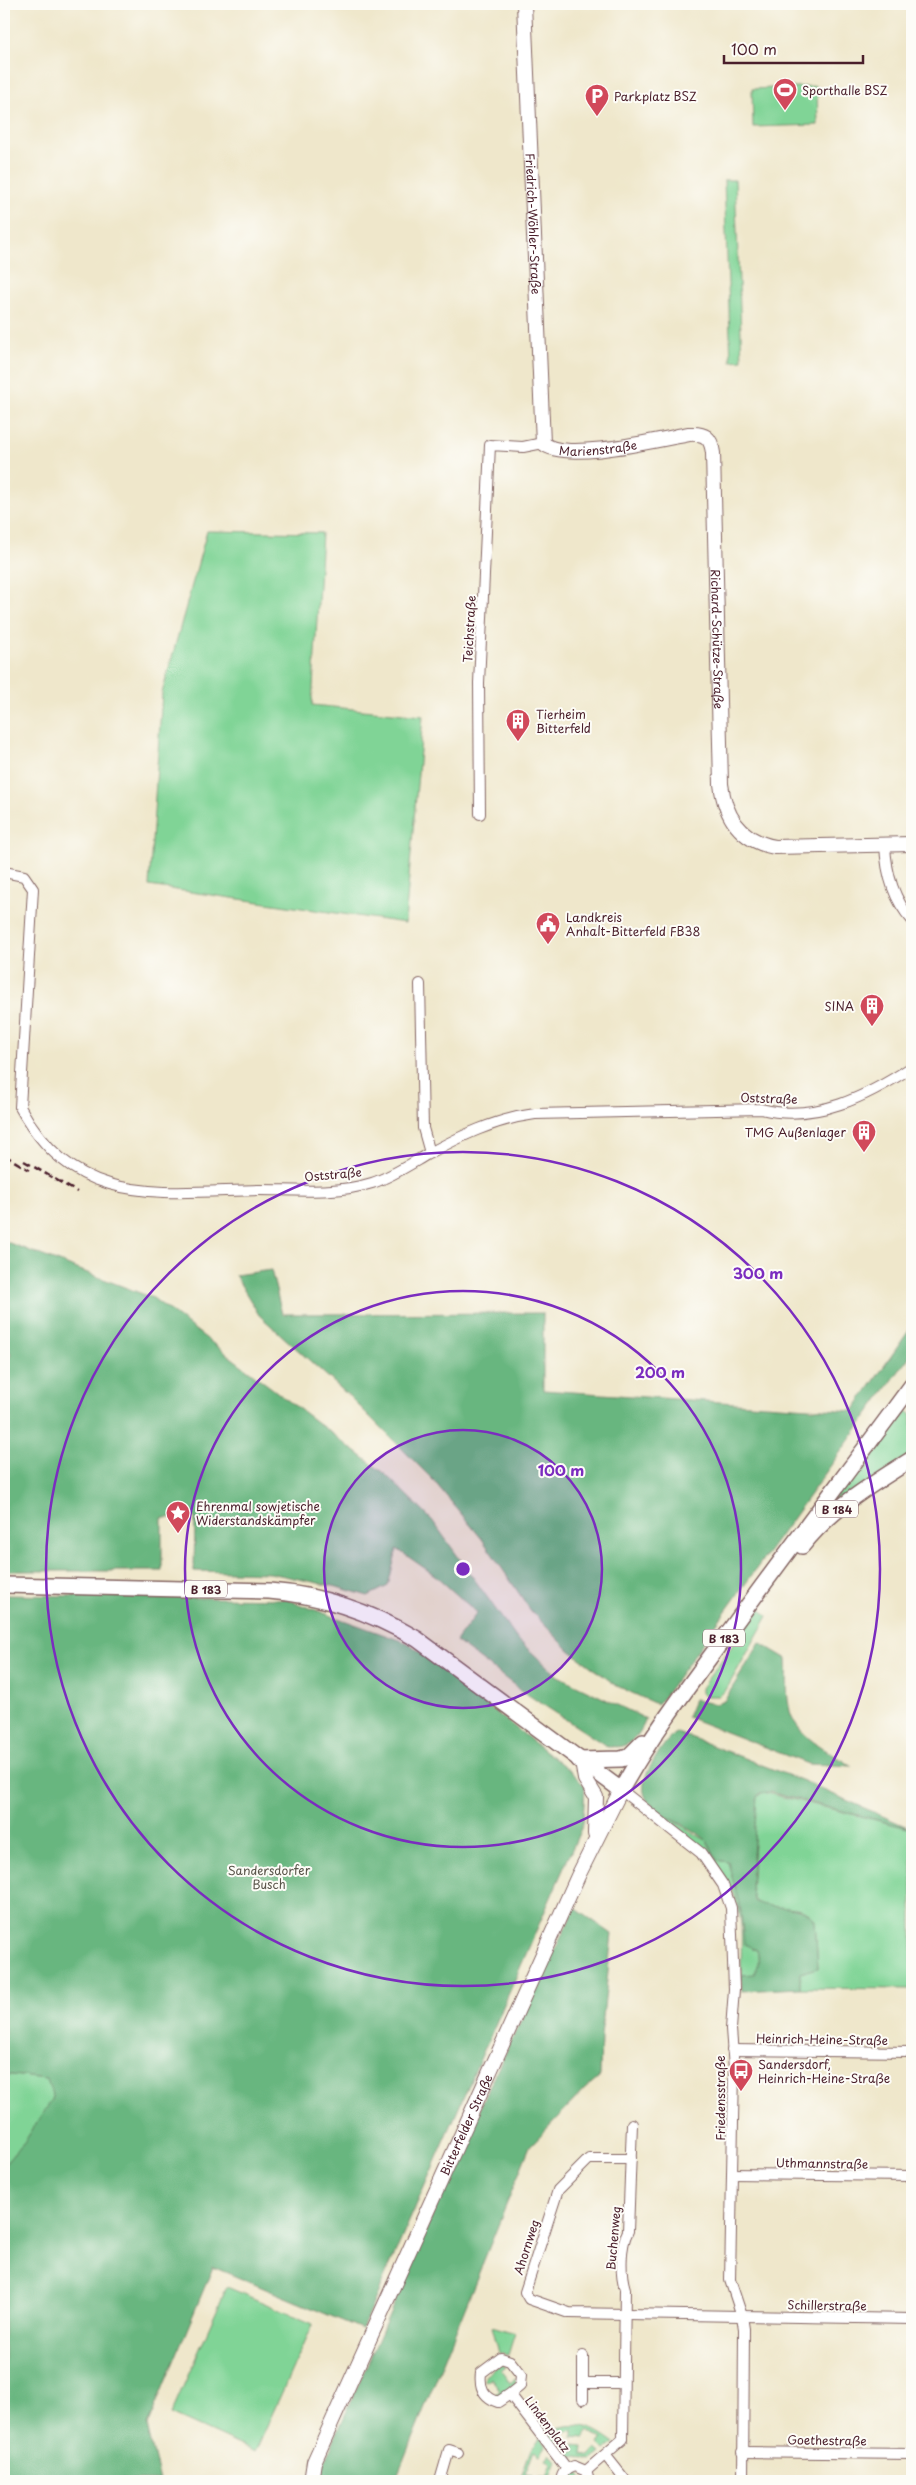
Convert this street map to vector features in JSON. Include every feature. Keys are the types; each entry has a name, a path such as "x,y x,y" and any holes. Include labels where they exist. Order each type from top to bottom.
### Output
{"main road":[{"name":"B 183","path":"4,1585 269,1591 308,1596 346,1606 387,1622 418,1639 580,1761 622,1790 675,1706 773,1571 910,1393"},
{"name":"B 184","path":"773,1571 790,1560 820,1525 842,1506 912,1459"},
{"name":"B 183","path":"580,1761 621,1760 628,1757 642,1742 656,1735"}],"street":[{"name":"Friedrich-Wöhler-Straße","path":"524,4 543,443"},
{"name":"Marienstraße","path":"490,445 522,447 543,443 554,449 580,451 690,434 703,434 707,437"},
{"name":"Richard-Schütze-Straße","path":"707,437 712,445 713,453 721,784 724,803 731,818 746,836 762,844 782,848 885,844"},
{"name":"Teichstraße","path":"480,814 479,683 490,445"},
{"path":"912,844 885,844 886,867 893,890 902,908 912,920"},
{"name":"Oststraße","path":"4,872 24,876 30,882 33,892 19,1096 20,1106 52,1150 68,1164 101,1182 135,1191 344,1188 372,1182 495,1122 535,1114 761,1109 782,1113 815,1111 865,1094 912,1067"},
{"path":"420,984 423,1128 430,1153"},
{"path":"580,1761 585,1779 596,1798 595,1839"},
{"name":"Bitterfelder Straße","path":"300,2481 314,2462 595,1839 622,1790"},
{"name":"Friedensstraße","path":"622,1790 701,1853 724,1885 731,1908 733,1927 730,2280 742,2316 744,2337 743,2481"},
{"name":"Heinrich-Heine-Straße","path":"732,2050 912,2052"},
{"name":"Buchenweg","path":"567,2469 574,2466 588,2476 623,2440 624,2239 628,2232 632,2124"},
{"name":"Ahornweg","path":"631,2159 589,2159 558,2190 525,2292 529,2299 569,2313 742,2316"},
{"name":"Uthmannstraße","path":"732,2174 912,2176"},
{"name":"Schillerstraße","path":"742,2316 912,2319"},
{"path":"583,2356 583,2399"},
{"name":"Lindenplatz","path":"501,2358 510,2361 521,2375 520,2386 510,2394 498,2402 488,2398 479,2385 480,2373 501,2358"},
{"path":"583,2383 623,2383"},
{"name":"Lindenplatz","path":"510,2394 567,2469"},
{"path":"440,2481 449,2450 458,2452"},
{"name":"Goethestraße","path":"742,2452 912,2454"},
{"path":"606,2456 626,2481"},
{"name":"Bitterfelder Straße","path":"311,2481 314,2462"},
{"path":"561,2481 562,2474 567,2469"}],"green space":[{"name":"Sporthalle BSZ","path":"817,86 818,125 753,127 752,89"},
{"path":"724,180 735,180 742,360 731,361"},
{"path":"207,531 322,533 312,705 423,716 405,923 149,886 162,693"},
{"path":"4,1241 153,1298 385,1474 432,1520 517,1639 558,1676 646,1719 640,1732 631,1742 625,1745 613,1747 605,1745 522,1691 456,1641 477,1613 436,1576 397,1549 388,1586 368,1596 337,1587 270,1573 194,1571 195,1517 162,1518 162,1571 4,1571 4,1368 11,1354 4,1341"},
{"path":"271,1270 282,1314 543,1313 543,1390 853,1411 912,1326 912,1353 663,1698 656,1704 617,1686 569,1650 531,1611 482,1539 433,1480 349,1396 259,1315 235,1275"},
{"path":"907,1411 912,1415 912,1456 821,1512"},
{"name":"Sandersdorfer Busch","path":"4,1595 285,1599 410,1644 569,1770 585,1786 583,1824 362,2329 213,2267 147,2426 160,2481 4,2477 4,2165 25,2141 53,2098 47,2079 4,2074"},
{"path":"760,1608 768,1616 726,1690 719,1696 705,1696 701,1693 701,1688"},
{"path":"760,1643 787,1659 788,1700 792,1717 797,1726 813,1742 852,1766 808,1764 687,1717 694,1700 716,1704 724,1701"},
{"path":"677,1732 803,1781 912,1829 769,1792 760,1793 757,1797 751,1885 754,1901 770,1906 797,1909 811,1915 815,1921 818,1968 800,1973 800,1988 742,1991 741,1975 755,1974 758,1956 757,1949 744,1944 741,1911 728,1862 717,1860 706,1840 695,1831 657,1810 649,1802 644,1792 645,1779 653,1762 661,1749"},
{"path":"763,1792 912,1829 912,1989 800,1988 800,1973 818,1968 815,1921 810,1914 802,1910 764,1906 756,1902 751,1894 756,1803 757,1797"},
{"path":"652,1807 707,1841 717,1860 728,1862 748,1937 752,1948 757,1949 758,1962 755,1975 741,1975 741,1925 731,1888 710,1857"},
{"path":"575,1908 612,1934 601,2036 600,2076 530,2146 395,2481 316,2481 491,2083"},
{"path":"4,2074 47,2079 53,2098 25,2141 4,2165"},
{"path":"227,2287 313,2324 255,2452 171,2414"},
{"path":"492,2326 515,2333 508,2355 499,2353"},
{"path":"501,2364 506,2367 501,2371 510,2383 515,2379 516,2384 498,2396 495,2394 500,2390 491,2378 485,2381 485,2376"},
{"path":"542,2422 550,2431 568,2426 584,2426 599,2432 615,2443 605,2450 599,2444 603,2438 587,2431 585,2438 573,2437 573,2430 557,2434 559,2440 553,2444 543,2430"},
{"path":"540,2438 546,2446 540,2455 534,2451 525,2473 531,2474 534,2479 530,2481 520,2479 531,2449"},
{"path":"574,2445 583,2446 582,2453 590,2456 596,2449 601,2453 592,2460 577,2456 564,2459 557,2448 561,2446 565,2454 574,2452"},
{"path":"551,2454 557,2461 550,2480 539,2481 539,2476 547,2477 552,2463 547,2459"},
{"path":"574,2472 580,2473 583,2481 567,2481 568,2475"},
{"path":"4,2477 123,2481 4,2481"}],"railway":[{"path":"4,1155 29,1170"},
{"path":"24,1161 77,1192"}],"place":[{"name":"Sporthalle BSZ","path":"785,111"},
{"name":"Parkplatz BSZ","path":"597,117"},
{"name":"Tierheim Bitterfeld","path":"518,742"},
{"name":"Landkreis Anhalt-Bitterfeld FB38","path":"548,945"},
{"name":"SINA","path":"872,1027"},
{"name":"TMG Außenlager","path":"864,1153"},
{"name":"Ehrenmal sowjetische Widerstandskämpfer","path":"178,1534"},
{"name":"Sandersdorf, Heinrich-Heine-Straße","path":"741,2092"}]}
